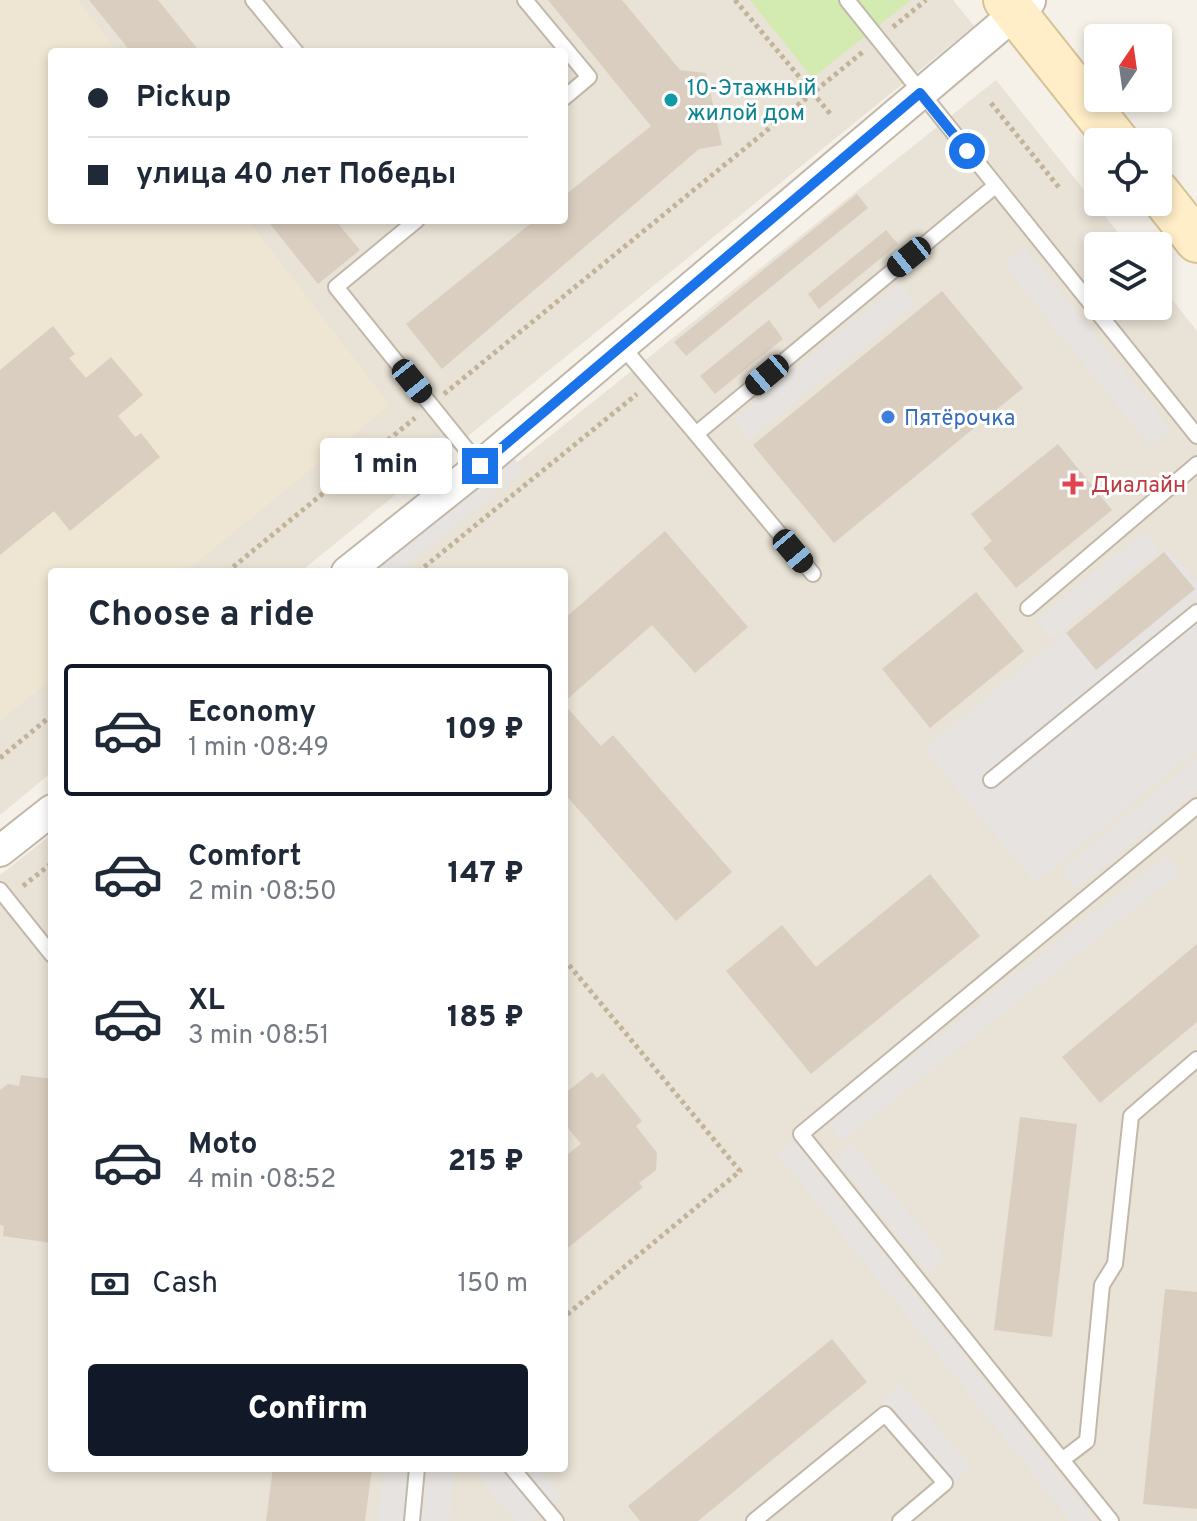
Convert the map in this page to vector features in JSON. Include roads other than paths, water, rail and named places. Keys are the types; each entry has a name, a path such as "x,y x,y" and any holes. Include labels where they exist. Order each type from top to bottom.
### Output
{"street":[{"path":"352,568 480,466 920,93 1018,4 1108,128"},
{"path":"1172,210 1197,241"},
{"path":"0,851 48,813"}],"lane":[{"path":"253,0 293,48"},
{"path":"525,0 565,48"},
{"path":"847,0 1197,436"},
{"path":"568,52 589,77 568,95"},
{"path":"696,434 995,186"},
{"path":"412,224 336,287 480,466"},
{"path":"621,345 813,574"},
{"path":"1028,608 1197,464"},
{"path":"991,780 1197,612"},
{"path":"1111,1521 801,1134 1197,806"},
{"path":"3,894 48,950"},
{"path":"1062,1460 1087,1441 1102,1285 1115,1264 1131,1116 1197,1059"},
{"path":"754,1521 885,1414 945,1483 900,1521"},
{"path":"412,1521 417,1472"},
{"path":"515,1472 556,1521"}],"place":[{"name":"10-Этажный жилой дом","path":"671,100"},
{"name":"Пятёрочка","path":"888,417"},
{"name":"Диалайн","path":"1073,484"}]}
